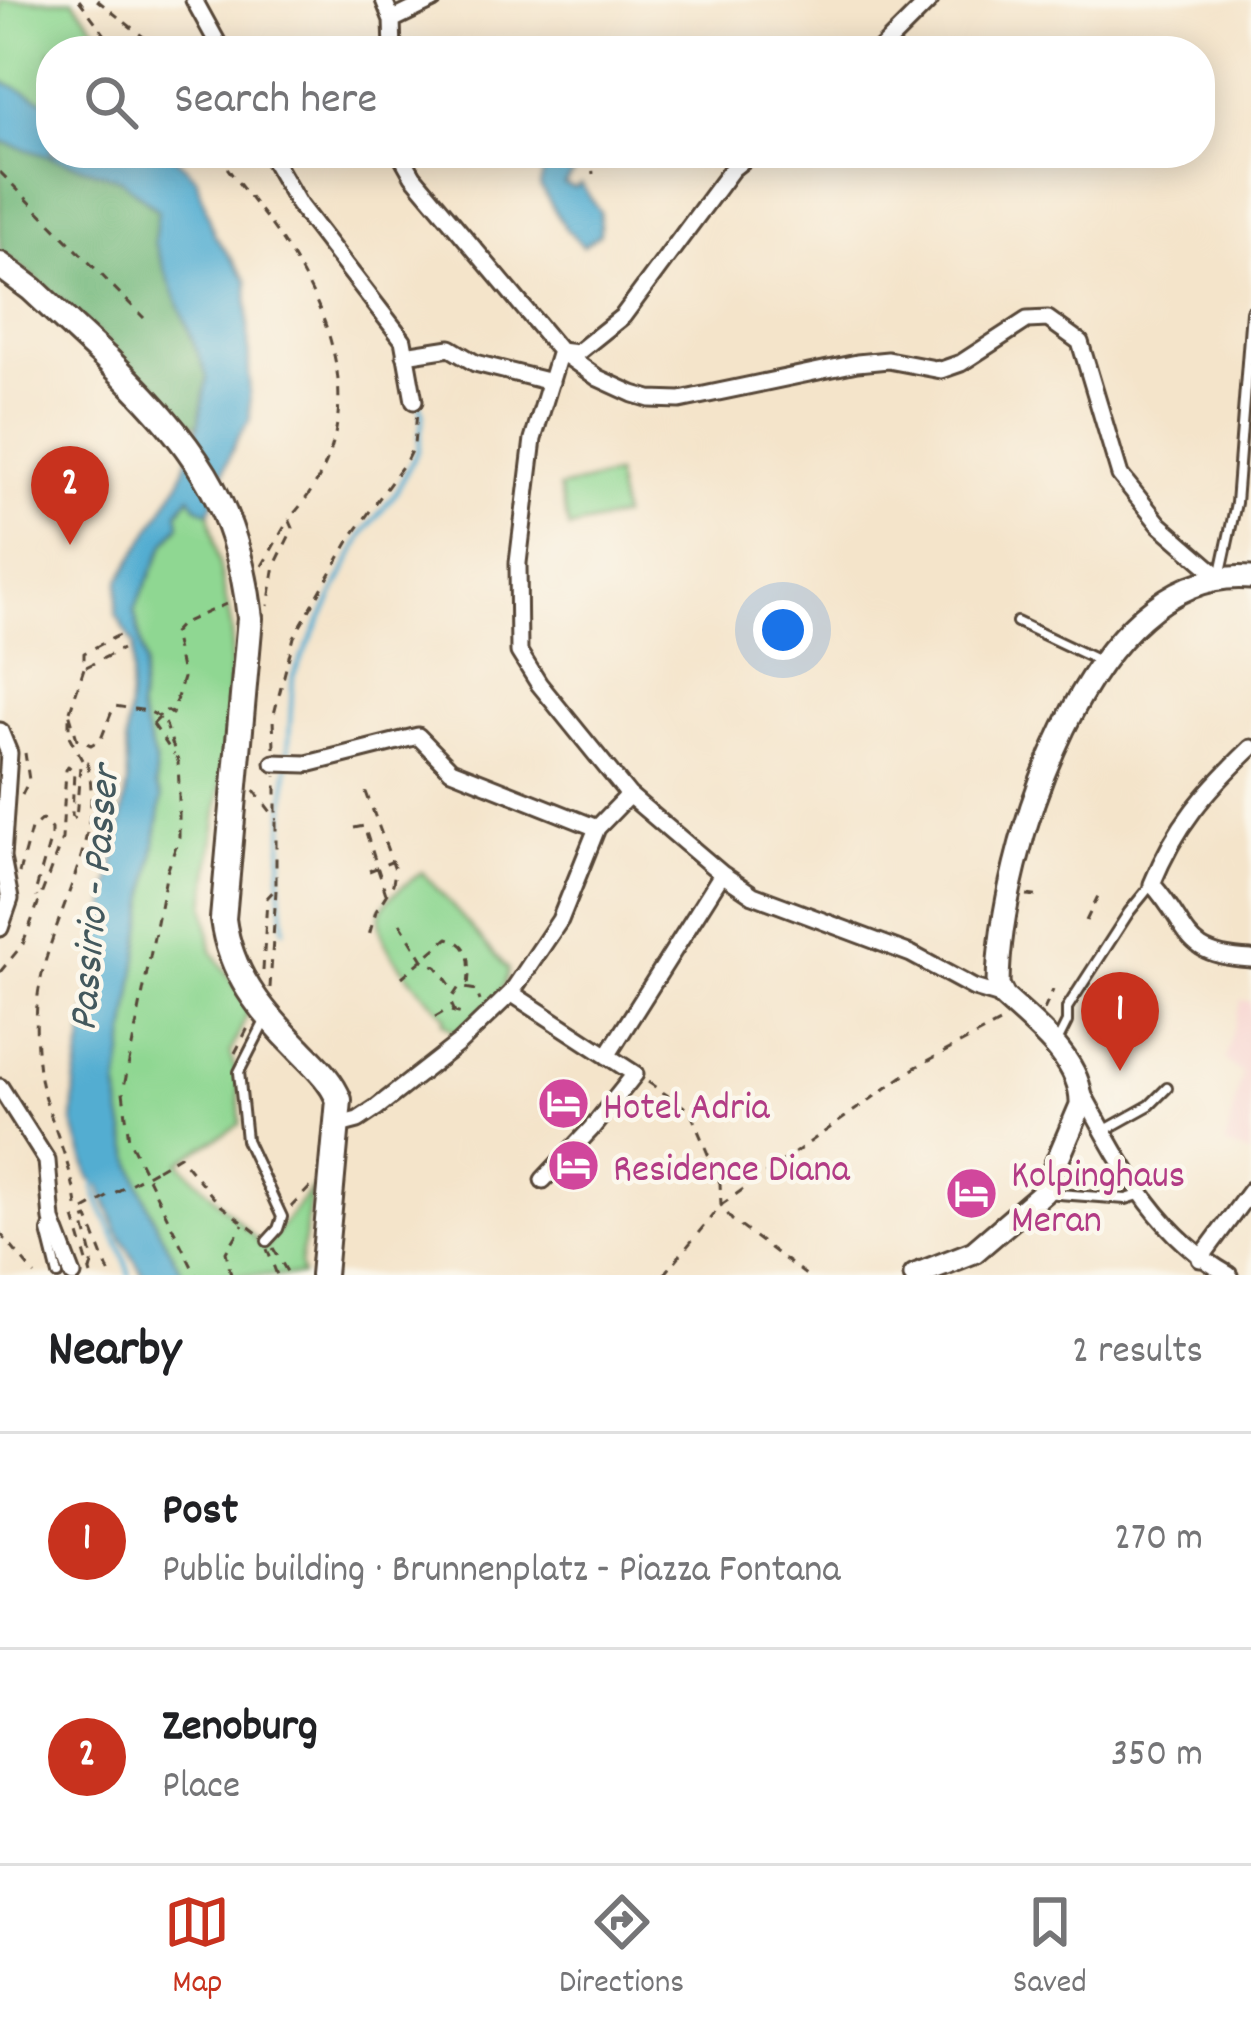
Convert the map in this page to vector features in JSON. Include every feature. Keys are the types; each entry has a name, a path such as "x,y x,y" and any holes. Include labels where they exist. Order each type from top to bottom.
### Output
{"main road":[{"path":"0,265 32,289 170,422 211,479 246,578 250,614 223,919 232,962 257,982 268,1016 334,1088 339,1100 322,1275"}],"street":[{"path":"194,0 214,36"},
{"path":"384,0 393,36"},
{"path":"392,20 434,0"},
{"path":"894,36 930,0"},
{"path":"278,168 299,205 403,340 414,401"},
{"path":"408,168 560,351 598,378 650,400 680,400 872,361 941,370 962,363 1028,320 1048,319 1080,342 1120,475 1160,525 1220,577"},
{"path":"560,351 577,353 623,316 733,168"},
{"path":"405,355 450,348 475,363 550,382"},
{"path":"560,351 528,467 516,609 519,652 539,684 629,796 753,895 911,955 1010,1003"},
{"path":"1228,1275 1200,1259 1139,1195 1071,1068 1010,1003 998,979 1008,892 1031,802 1072,715 1104,664 1162,599 1220,577 1251,578"},
{"path":"0,731 9,753 2,857 10,899 0,928"},
{"path":"274,763 308,764 418,736 451,770 597,828"},
{"path":"1251,748 1204,793 1169,840 1151,884 1195,946 1216,957 1251,958"},
{"path":"339,1125 376,1108 459,1043 511,993 560,920 597,828 629,796"},
{"path":"607,1057 722,874"},
{"path":"511,993 635,1074 542,1180"},
{"path":"0,1087 47,1162 60,1219 84,1274"},
{"path":"915,1275 974,1252 1044,1192 1076,1118 1082,1090"},
{"path":"1200,1259 1251,1190"}],"lane":[{"path":"1220,577 1236,502 1251,311"},
{"path":"1017,622 1104,664"},
{"path":"1053,1046 1067,1022 1067,1008 1151,884"},
{"path":"267,1241 282,1216 246,1140 238,1072 268,1016"},
{"path":"1103,1131 1150,1105 1167,1088"},
{"path":"1044,1192 1126,1199 1139,1195"},
{"path":"58,1275 46,1232 60,1219"}],"path":[{"path":"79,0 106,36"},
{"path":"97,0 142,36"},
{"path":"229,168 300,269 334,346 339,401 332,450 319,483 289,519 257,572"},
{"path":"592,168 593,174"},
{"path":"0,172 145,318"},
{"path":"268,1016 278,821 273,718 294,637 352,536 406,461 417,427 414,401"},
{"path":"178,761 153,724 166,710 172,714 183,678 173,633 181,624 250,614 293,528 289,519"},
{"path":"0,972 20,949 62,839 68,766 74,771 72,815 76,820 82,761 69,736 69,712 85,653 118,637 118,650 84,668"},
{"path":"69,712 77,739 91,745 101,740 114,706 148,711 164,719 178,761 179,837 166,872 123,1092 129,1140 196,1275"},
{"path":"82,761 89,764 85,838 43,969 37,1009 42,1087 74,1178 84,1274"},
{"path":"246,800 248,783 278,821"},
{"path":"366,792 392,861 393,884 376,911 368,939"},
{"path":"18,878 32,830 42,819 51,837 35,893 38,899"},
{"path":"354,829 377,820"},
{"path":"364,826 386,896"},
{"path":"369,871 392,861"},
{"path":"257,982 267,898 276,888"},
{"path":"1086,921 1098,896"},
{"path":"1032,897 1043,897"},
{"path":"400,923 423,961 437,967 454,990"},
{"path":"402,977 448,938 460,941 467,950 468,986 479,995 479,1006 468,1015 448,1010 435,1017"},
{"path":"254,957 257,982"},
{"path":"454,990 468,986"},
{"path":"454,990 450,1001 455,1012"},
{"path":"664,1275 721,1205 916,1067 1004,1020 1010,1003"},
{"path":"635,1074 690,1112 719,1184 721,1205 732,1220 806,1275"},
{"path":"60,1219 79,1214 179,1156 243,1225 267,1241 289,1275"},
{"path":"282,1216 317,1179 316,1187"},
{"path":"84,1274 92,1260 83,1220 88,1218 110,1275"},
{"path":"231,1275 226,1252 243,1225"},
{"path":"0,1233 35,1275"},
{"path":"267,1241 268,1256 278,1275"}],"shaded area":[{"path":"1241,1000 1251,1002 1251,1154 1225,1145 1242,1074 1225,1060"}],"green space":[{"path":"0,0 73,0 101,36 36,36 36,97 0,80"},
{"path":"0,141 36,152 36,168 86,168 121,179 158,211 154,242 208,377 198,427 78,315 0,251"},
{"path":"615,475 622,516 569,528 559,488"},
{"path":"191,495 196,506 209,512 232,631 228,727 205,904 212,951 250,1008 230,1054 238,1077 240,1124 179,1162 265,1248 312,1188 302,1275 184,1275 140,1186 121,1114 118,1088 156,786 155,761 139,710 145,664 134,610 165,544 180,525 178,512"},
{"path":"422,872 508,969 497,996 455,1033 399,965 381,933 385,904"}],"water":[{"path":"0,80 36,97 36,152 0,141"},
{"path":"85,168 186,168 196,177 215,236 247,280 250,420 232,451 209,512 196,506 190,496 178,512 180,524 165,544 134,610 145,664 139,710 162,798 118,1088 140,1186 184,1275 143,1275 99,1185 90,1178 73,1123 75,1084 128,783 126,740 134,645 116,614 119,581 180,481 198,427 207,377 154,242 158,210 120,179"},
{"path":"572,168 564,184 574,188 581,184 600,212 600,234 583,246 566,229 540,186 544,169"}],"waterway":[{"path":"284,929 280,881 293,676 363,534 395,494 418,450 423,415 419,400"},
{"path":"98,1178 94,1187 130,1275"}],"place":[{"name":"Zenoburg","path":"70,545"},
{"name":"Post","path":"1120,1071"},
{"name":"Hotel Adria","path":"564,1104"},
{"name":"Residence Diana","path":"574,1166"},
{"name":"Kolpinghaus Meran","path":"972,1194"}],"water label":[{"name":"Passirio - Passer","path":"91,898"}]}
